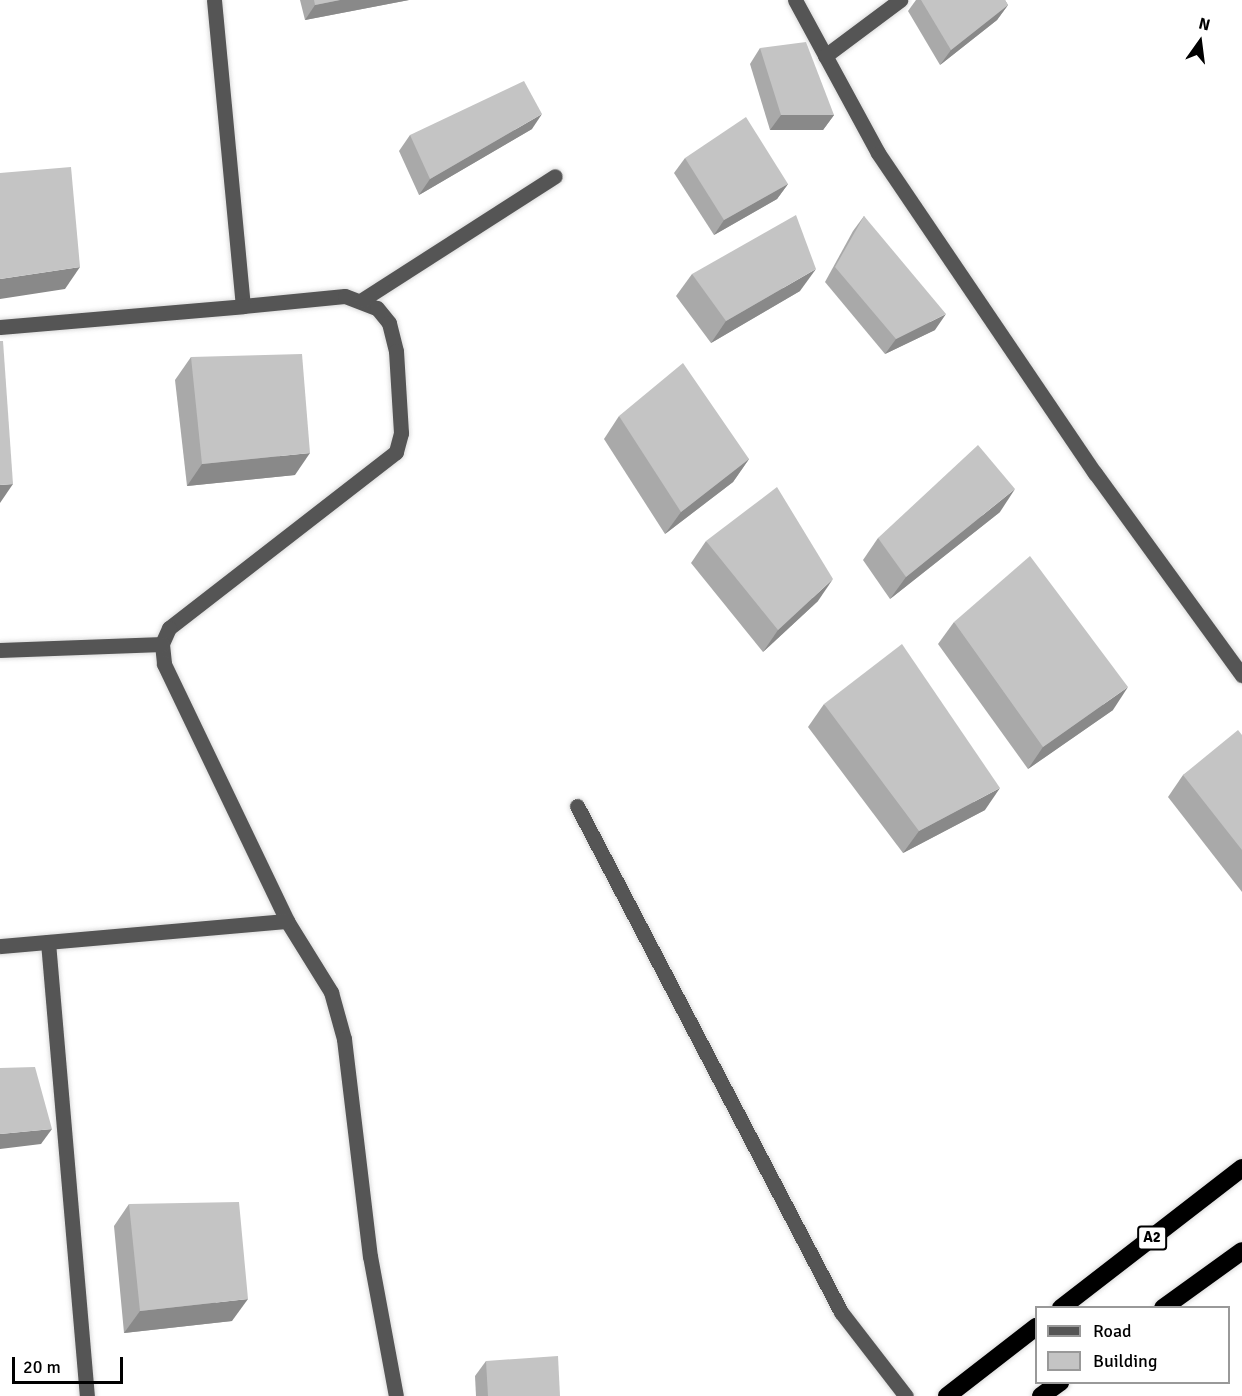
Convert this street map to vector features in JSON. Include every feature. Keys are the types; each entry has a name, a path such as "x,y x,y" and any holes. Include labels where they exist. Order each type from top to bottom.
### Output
{"highway":[{"name":"A2","path":"1064,1306 1242,1168"},
{"path":"1166,1306 1242,1251"},
{"path":"947,1396 1035,1328"},
{"path":"1041,1396 1059,1384"}],"street":[{"path":"214,0 243,306"},
{"path":"795,0 885,163 1095,473 1242,675"},
{"path":"825,56 900,0"},
{"path":"362,300 555,176"},
{"path":"0,327 345,296 362,300 389,323 396,351 400,418 396,452 169,628 162,644 164,664 287,921 331,992 344,1039 370,1256 396,1396"},
{"path":"0,650 162,644"},
{"path":"577,806 842,1312 906,1396"},
{"path":"0,946 287,921"},
{"path":"48,942 87,1396"}],"building":[{"path":"314,0 340,0 315,5"},
{"path":"921,0 1005,0 1008,5 951,50"},
{"path":"806,42 834,115 781,115 760,48"},
{"path":"524,81 542,114 430,179 410,135"},
{"path":"746,117 788,184 724,220 685,158"},
{"path":"71,167 80,267 0,279 0,173"},
{"path":"796,215 816,269 726,321 692,274"},
{"path":"864,216 946,314 896,339 835,267"},
{"path":"0,341 3,341 13,484 0,485"},
{"path":"302,354 310,453 202,464 191,357"},
{"path":"683,363 749,459 681,512 619,416"},
{"path":"978,445 1015,489 906,577 878,538"},
{"path":"777,487 833,579 778,630 706,541"},
{"path":"1030,556 1128,687 1043,747 954,622"},
{"path":"902,644 1000,788 919,831 824,704"},
{"path":"1238,730 1242,735 1242,850 1183,775"},
{"path":"35,1067 52,1129 0,1134 0,1068"},
{"path":"239,1202 248,1299 140,1311 129,1204"},
{"path":"558,1356 560,1396 488,1396 486,1361"}]}
